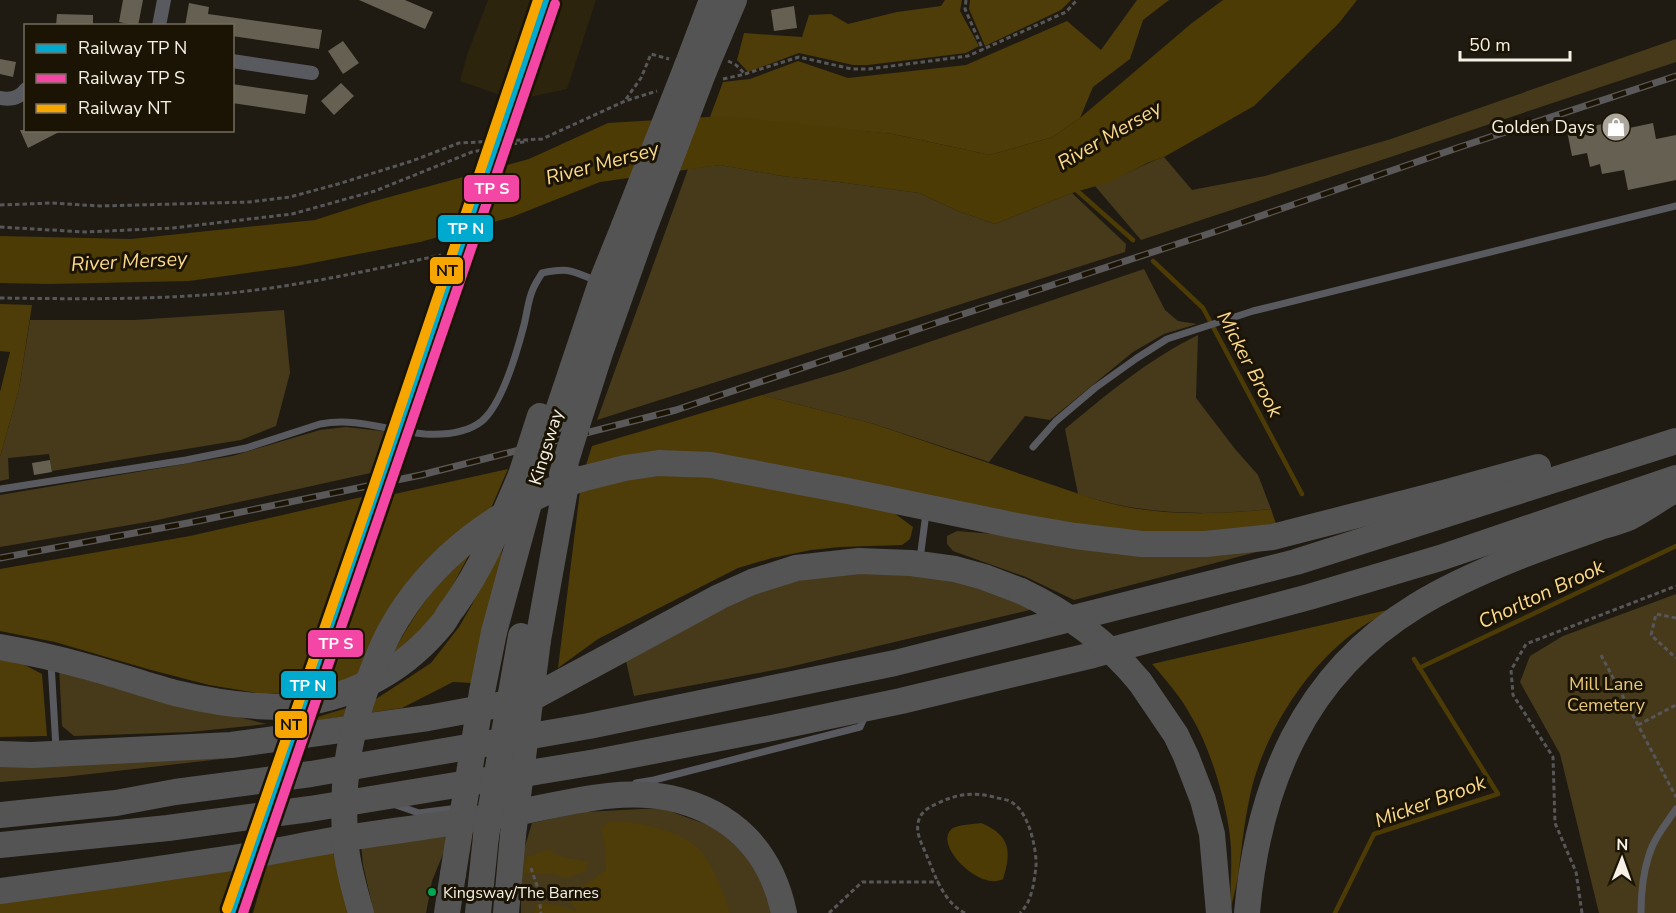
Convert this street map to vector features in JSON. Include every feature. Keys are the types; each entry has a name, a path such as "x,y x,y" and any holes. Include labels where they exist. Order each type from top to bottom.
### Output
{"highway":[{"name":"Kingsway","path":"701,67 712,0"},
{"name":"Kingsway","path":"447,913 482,692 494,632 567,419 600,352 633,230 701,67 734,0"},
{"name":"Kingsway","path":"567,419 600,286 633,230"},
{"path":"361,913 346,849 344,810 346,773 352,736 366,687 383,645 399,616 422,585 465,542 512,509 556,487 625,468 659,464 711,465 1075,536 1142,544 1205,544 1273,537 1592,453 1676,439"},
{"path":"0,815 116,803 175,792 311,774 578,728 894,663 1296,562 1676,439"},
{"name":"Kingsway","path":"478,913 486,836 530,638 544,534 547,473"},
{"path":"0,647 51,657 175,693 235,704 294,706 354,691 382,676 426,643 445,621 478,567 508,504 547,473"},
{"path":"0,845 168,828 310,809 596,762 868,708 1092,655 1309,597 1440,558 1676,478"},
{"path":"1247,913 1260,825 1279,767 1305,714 1318,694 1358,650 1397,619 1446,588 1520,556 1629,517 1676,489"},
{"path":"0,754 231,745 428,718 530,699 610,657 693,609 752,582 796,568 826,564 884,561 919,564 955,569 984,577 1021,591 1060,611 1127,666 1140,681 1176,735 1203,800 1212,834 1219,913"},
{"path":"506,913 518,852 530,638"},
{"path":"0,800 114,788 175,792"},
{"path":"0,891 252,855 596,798 638,795 671,799 694,806 714,814 737,830 756,848 773,875 784,913"},
{"path":"0,861 168,828"}],"street":[{"path":"159,24 164,0"},
{"path":"234,61 312,73"},
{"path":"0,98 14,98 24,91"}],"lane":[{"path":"1033,447 1056,421 1095,388 1137,358 1176,335 1253,311 1676,206"},
{"path":"0,489 186,460 246,448 332,422 363,423 423,434 445,434 467,428 483,419 503,390 524,327 533,290 542,273 569,270 600,286"},
{"path":"919,564 927,508"},
{"path":"51,657 57,753"},
{"path":"630,784 654,780 860,727 868,708"},
{"path":"375,798 419,813 501,802"},
{"path":"513,800 525,798"},
{"path":"1641,913 1649,853 1676,809"}],"path":[{"path":"966,0 965,9 983,50"},
{"path":"625,101 640,78 651,54 701,67 745,74 799,57 852,69 869,69 968,56 1066,12 1077,0"},
{"path":"701,67 736,65 745,74"},
{"path":"0,226 96,231 173,228 292,214 375,191 472,152 542,139 625,101 663,90"},
{"path":"0,205 52,203 123,206 249,202 290,197 338,184 412,161 459,143 542,139"},
{"path":"0,298 104,299 229,292 344,276 441,255"},
{"path":"1582,913 1576,872 1555,823 1553,757 1513,695 1511,670 1526,644 1676,586"},
{"path":"1676,618 1656,614 1651,635 1676,658"},
{"path":"1601,655 1676,797"},
{"path":"1638,725 1676,705"},
{"path":"966,913 958,910 950,901 939,882 918,831 918,822 927,808 960,794 984,794 1013,802 1021,810 1028,824 1036,862 1029,902 1020,913"},
{"path":"518,852 538,889 541,913"},
{"path":"829,913 862,882 939,882"}],"shaded area":[{"path":"488,0 596,0 567,89 525,98 506,97 460,81 467,55"},
{"path":"945,0 962,0 960,11 979,46 966,53 868,65 853,65 799,53 748,72 737,60 744,33 802,37 809,15 831,14 848,24 897,12 941,6"},
{"path":"970,0 1071,0 1061,10 985,46 969,9"},
{"path":"1137,0 1169,0 1143,20 1130,59 1093,87 1080,118 1053,137 990,155 893,134 710,117 723,82 750,79 798,61 848,78 966,65 1067,21 1101,50"},
{"path":"0,304 32,305 19,389 0,457 0,392 10,352 0,351"},
{"path":"762,395 874,424 1110,503 1177,513 1271,509 1276,524 1184,534 1074,528 730,457 586,465 592,446"},
{"path":"508,469 491,508 359,674 342,684 324,688 390,495"},
{"path":"666,475 724,479 792,490 894,513 913,527 910,539 902,545 811,550 738,568 598,639 558,668 580,491 608,482"},
{"path":"366,496 299,692 263,694 209,685 55,642 0,631 0,569 190,536"},
{"path":"503,531 501,567 472,683 453,682 402,708 313,721 314,718 376,699 431,663 459,627 474,601"},
{"path":"470,553 447,596 424,629 390,659 429,595"},
{"path":"1396,608 1361,628 1338,645 1307,679 1280,719 1269,740 1253,783 1230,913 1230,833 1218,780 1205,745 1187,709 1152,664"},
{"path":"0,658 21,663 42,674 47,736 0,737"},
{"path":"610,821 657,828 691,842 704,855 713,870 730,913 534,913 536,903 559,905 578,912 568,900 606,870 604,838 601,829"},
{"path":"549,849 558,856 589,862 586,871 565,878 555,874 523,873 527,857"},
{"path":"332,850 352,913 253,913 268,861"},
{"path":"237,868 221,913 0,913 0,900"}],"green space":[{"path":"1676,39 1676,62 1141,240 1095,186 1164,157 1192,190 1265,176 1391,139"},
{"path":"720,165 782,176 919,193 958,211 995,224 1072,193 1126,244 1125,252 597,420 688,169"},
{"path":"1144,269 1165,310 1178,321 1197,324 1164,334 1133,352 1050,420 1025,416 989,462 874,424 762,395 844,371"},
{"path":"284,310 290,373 276,426 241,440 52,471 49,454 8,458 9,479 0,481 0,457 19,389 30,320 135,320"},
{"path":"1198,335 1196,398 1258,475 1271,509 1222,513 1173,512 1125,506 1078,494 1065,429 1145,366"},
{"path":"346,427 391,432 375,472 153,521 0,547 0,495 232,456 320,430"},
{"path":"957,531 1272,548 1074,600 1026,577 953,551 947,544 947,536"},
{"path":"856,570 952,577 1034,609 785,668 634,696 626,661 693,623 776,585"},
{"name":"Mill Lane Cemetery","path":"1676,594 1676,913 1599,913 1560,754 1520,682 1530,656 1563,636"},
{"path":"59,665 196,707 267,724 190,732 74,736 62,726"},
{"path":"230,758 64,777 0,782 0,761"},
{"path":"661,808 719,829 763,872 775,913 521,913 521,859 532,823 584,812"},
{"path":"449,829 445,849 432,881 426,913 374,913 363,865 361,843"}],"water":[{"name":"River Mersey","path":"1223,0 1357,0 1339,23 1254,106 1164,157 1110,182 1072,193 995,224 958,211 919,193 782,176 720,165 600,182 512,217 420,242 297,266 189,281 0,283 0,236 131,239 315,220 371,202 529,159 608,123 724,116 893,134 990,155 1053,137 1080,118 1192,23"},
{"path":"981,823 998,833 1006,845 1008,852 1003,879 993,881 971,872 961,864 948,844 948,835 953,828"}],"pier":[{"path":"502,164 480,229 458,235 480,170"}],"building":[{"path":"123,0 143,0 138,24 119,22"},
{"path":"359,0 405,0 433,12 425,29"},
{"path":"189,3 209,7 208,14 322,30 319,49 234,36 234,24 185,24"},
{"path":"794,6 797,28 774,31 771,10"},
{"path":"57,14 93,15 93,24 56,24"},
{"path":"343,41 359,63 343,74 328,51"},
{"path":"0,59 16,62 13,77 0,74"},
{"path":"341,83 354,96 334,115 321,101"},
{"path":"234,84 308,95 305,114 234,103"},
{"path":"1613,122 1615,131 1653,123 1656,139 1676,135 1676,180 1628,190 1624,170 1602,174 1600,164 1590,167 1587,153 1572,156 1567,131"},
{"path":"20,130 59,132 28,148"},
{"path":"50,460 52,472 34,475 32,463"}],"waterway":[{"name":"Micker Brook","path":"1074,188 1133,240"},
{"name":"Micker Brook","path":"1153,261 1203,308 1302,494"},
{"name":"Chorlton Brook","path":"1419,668 1676,546"},
{"name":"Micker Brook","path":"1335,913 1374,834 1498,794 1414,659"}],"railway":[{"path":"0,558 188,523 421,475 676,410 1676,76"}],"transit line":[{"path":"230,913 544,0"},
{"path":"243,913 555,4"}],"rail line":[{"name":"NT","path":"227,909 371,494 538,0"}],"place":[{"name":"Golden Days","path":"1616,127"},
{"name":"Kingsway/The Barnes","path":"432,892"}]}
